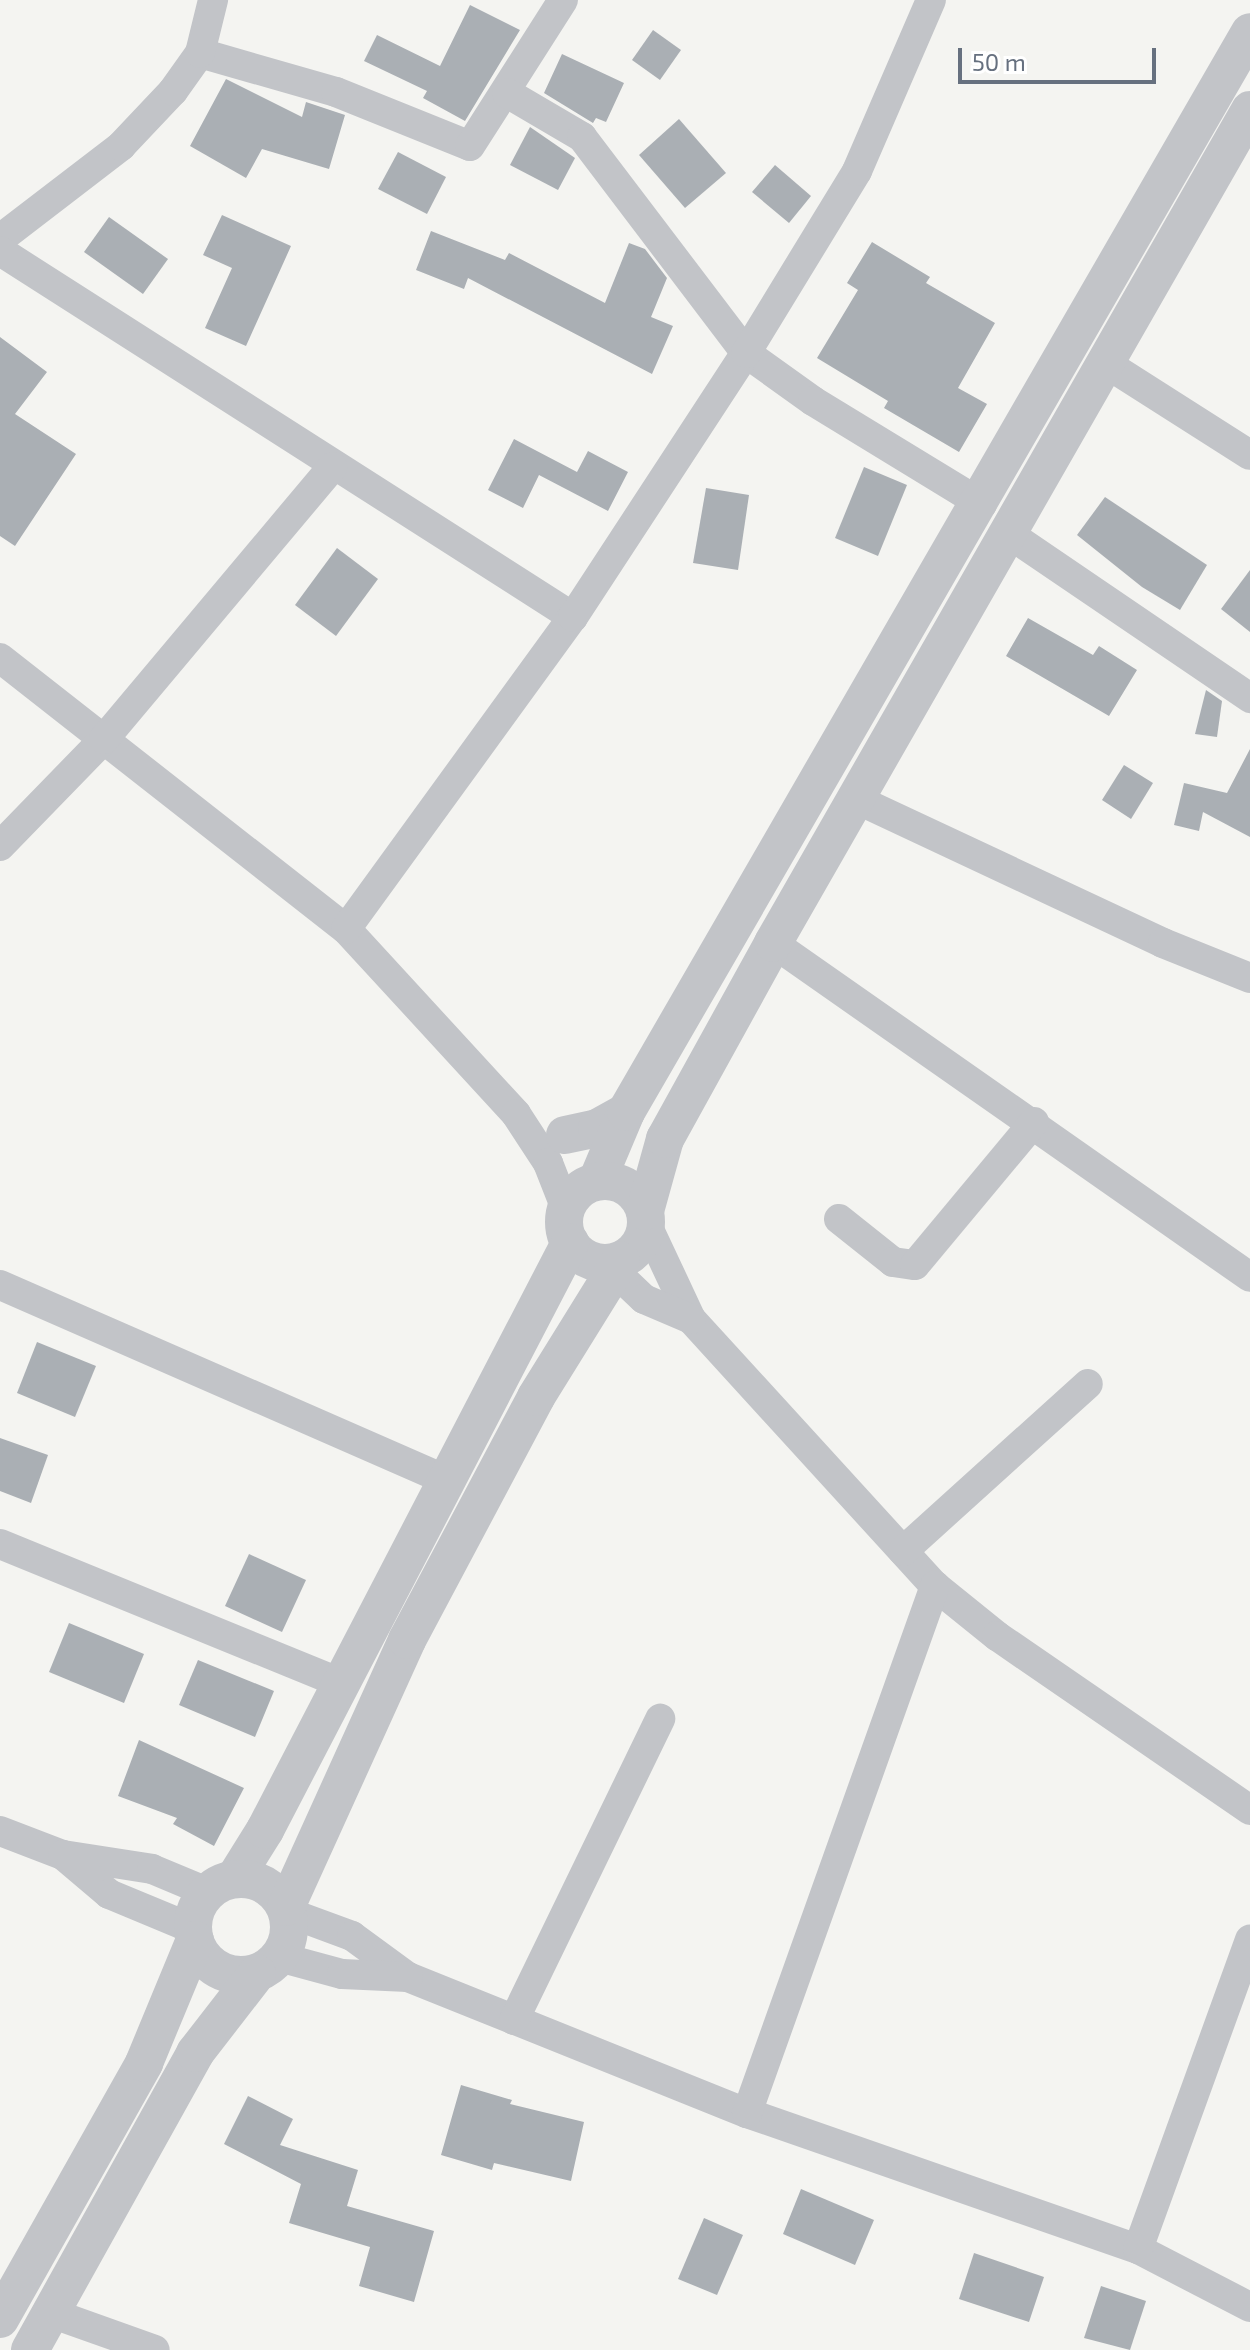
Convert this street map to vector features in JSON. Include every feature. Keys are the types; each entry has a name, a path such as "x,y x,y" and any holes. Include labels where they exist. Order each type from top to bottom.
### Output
{"street":[{"path":"0,239 121,146 173,91 200,53 213,0"},
{"path":"200,53 336,92 470,146 507,93 563,0"},
{"path":"346,929 573,617 746,353 857,171 931,0"},
{"path":"596,1182 626,1112 982,504 1250,32"},
{"path":"507,93 582,137 746,353 813,401 982,504"},
{"path":"30,2350 195,2053 289,1935 286,1910 354,1747 536,1397 614,1266 634,1251 646,1217 665,1139 773,943 1250,110"},
{"path":"0,251 332,467 573,617"},
{"path":"1107,364 1250,455"},
{"path":"0,846 104,739 332,467"},
{"path":"1009,534 1250,698"},
{"path":"0,658 346,929 516,1114 548,1163 568,1226 585,1258 614,1266 658,1308 691,1319"},
{"path":"856,799 1163,943 1250,978"},
{"path":"773,943 1034,1122 1250,1277"},
{"path":"565,1135 597,1128 626,1112"},
{"path":"516,1114 565,1135 596,1182"},
{"path":"839,1219 893,1262 915,1265 1034,1122"},
{"path":"0,2319 144,2063 194,1934 340,1683 445,1479 568,1226 577,1192 596,1182 627,1187 646,1217 691,1319 935,1586 997,1636 1250,1810"},
{"path":"0,1285 445,1479"},
{"path":"903,1551 1088,1384"},
{"path":"0,1544 340,1683"},
{"path":"747,2113 935,1586"},
{"path":"514,2020 660,1719"},
{"path":"0,1831 63,1855 123,1861 221,1885 265,1884 286,1910 352,1936 408,1977 747,2113 1138,2249 1250,2307"},
{"path":"63,1855 135,1909 194,1934 218,1970 268,1965 342,1974 408,1977"},
{"path":"1138,2249 1250,1940"},
{"path":"51,2313 155,2350"}],"building":[{"path":"470,5 520,30 465,121 423,98 427,91 364,61 377,35 440,66"},
{"path":"653,30 681,50 660,80 632,60"},
{"path":"562,54 624,83 606,122 596,118 593,123 544,93"},
{"path":"226,79 302,117 306,102 345,115 329,169 262,149 246,178 190,146"},
{"path":"679,119 726,173 685,208 639,155"},
{"path":"530,127 575,158 558,190 510,165"},
{"path":"398,152 446,177 427,214 378,189"},
{"path":"775,165 811,196 789,223 752,192"},
{"path":"222,215 291,246 246,346 205,328 232,268 203,255"},
{"path":"109,217 168,259 143,294 84,252"},
{"path":"431,231 505,260 509,253 605,303 629,243 645,249 667,278 651,317 673,326 652,374 468,278 464,289 416,270"},
{"path":"872,242 930,277 926,283 995,323 958,388 987,404 959,452 884,408 888,401 817,358 858,290 847,283"},
{"path":"0,337 47,372 15,414 76,454 15,546 0,536"},
{"path":"514,439 577,472 588,451 628,472 608,511 539,475 523,508 488,490"},
{"path":"864,467 907,485 878,556 835,538"},
{"path":"706,488 749,495 738,570 693,563"},
{"path":"1105,497 1207,565 1180,610 1142,587 1077,535"},
{"path":"337,548 378,579 336,636 295,605"},
{"path":"1250,570 1250,632 1221,609"},
{"path":"1028,618 1093,655 1099,646 1137,670 1109,716 1006,656"},
{"path":"1206,690 1222,701 1217,737 1195,734"},
{"path":"1250,749 1250,837 1203,812 1199,831 1174,825 1184,783 1227,793"},
{"path":"1124,765 1153,783 1131,819 1102,800"},
{"path":"37,1342 96,1366 75,1417 17,1393"},
{"path":"0,1438 48,1455 31,1503 0,1491"},
{"path":"249,1554 306,1580 282,1632 225,1606"},
{"path":"69,1623 144,1654 124,1703 49,1672"},
{"path":"198,1660 274,1691 255,1737 179,1705"},
{"path":"139,1740 244,1788 214,1846 173,1824 177,1818 118,1796"},
{"path":"461,2085 512,2100 510,2104 584,2122 571,2181 494,2163 492,2170 441,2155"},
{"path":"248,2096 293,2119 280,2145 358,2170 347,2206 434,2231 414,2302 359,2286 370,2247 289,2223 301,2184 224,2144"},
{"path":"801,2189 874,2220 855,2265 783,2234"},
{"path":"704,2218 743,2235 717,2295 678,2279"},
{"path":"974,2253 1044,2277 1029,2322 959,2299"},
{"path":"1101,2286 1146,2301 1130,2350 1084,2338"}]}
